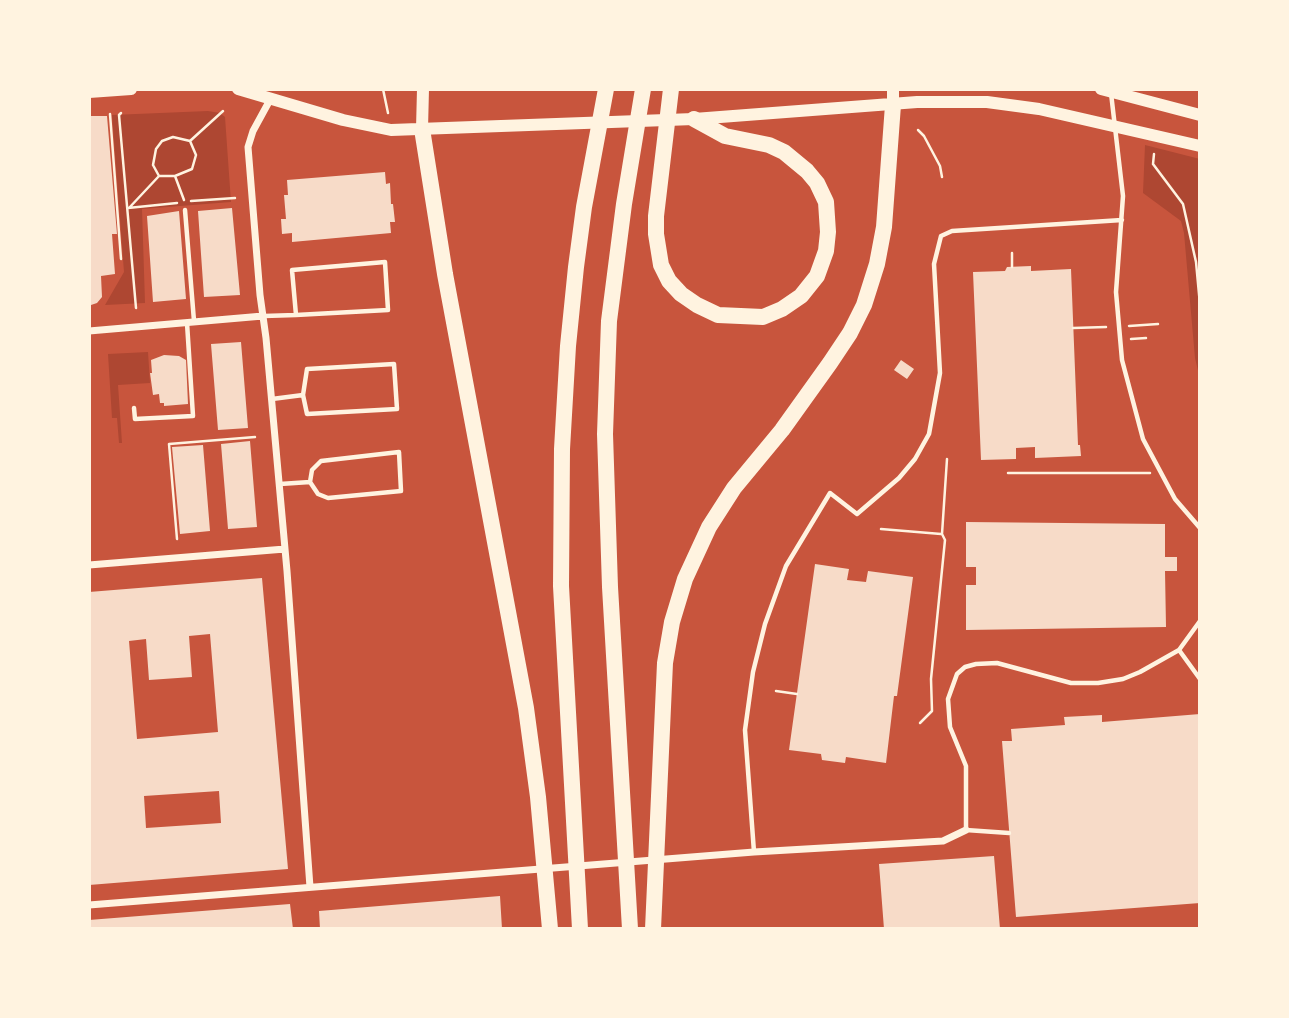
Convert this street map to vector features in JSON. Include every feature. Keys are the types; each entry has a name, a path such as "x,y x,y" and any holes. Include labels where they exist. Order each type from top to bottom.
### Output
{"highway":[{"path":"580,929 560,546 562,449 568,346 584,207 606,89"},
{"path":"629,929 605,434 609,321 624,204 643,89"},
{"path":"671,89 657,201 656,234 657,251 669,281 689,300 718,315 763,317 782,309 801,296 817,276 826,251 826,202 817,183 807,171 784,152 769,145 725,136 694,119"},
{"path":"653,929 665,663 685,579 709,527 734,488 782,430 830,363 864,306 877,264 884,227 893,97"},
{"path":"422,129 450,302 526,708 538,797 550,929"}],"main road":[{"path":"89,93 131,89"},
{"path":"238,89 273,94 343,120 391,130 694,119 893,97 917,102 987,102 1039,108 1200,146"},
{"path":"422,129 423,89"},
{"path":"1106,90 1173,110 1200,115"}],"street":[{"path":"273,94 253,131 248,147 285,549 310,887"},
{"path":"89,331 263,316"},
{"path":"89,565 285,549"},
{"path":"89,905 754,852 943,841 966,830"}],"lane":[{"path":"1106,90 1116,126 1124,196 1116,292 1122,360 1143,439 1175,499 1200,528"},
{"path":"134,408 135,419 193,416 184,210"},
{"path":"754,852 745,730 753,672 765,624 786,565 830,493 856,514 899,478 915,459 929,434 940,373 934,264 941,236 952,231 1122,220"},
{"path":"263,316 296,315 388,310 385,262 292,270 296,315"},
{"path":"394,364 397,409 307,414 303,395 307,369 394,364"},
{"path":"272,399 303,395"},
{"path":"399,452 401,491 328,498 318,494 310,482 312,470 321,461 399,452"},
{"path":"279,484 310,482"},
{"path":"1009,833 966,830 966,766 950,727 948,699 957,674 965,667 996,663 1071,683 1098,683 1122,679 1179,650 1200,621"},
{"path":"1179,650 1200,679"}],"path":[{"path":"383,89 389,121"},
{"path":"190,141 223,111"},
{"path":"121,113 118,115 136,308"},
{"path":"110,114 121,259"},
{"path":"918,130 940,166 942,177"},
{"path":"159,176 153,165 156,149 162,141 173,136 190,141"},
{"path":"128,208 159,176 175,176 192,169 196,156 190,141"},
{"path":"1154,154 1153,164 1183,204 1196,262 1200,305"},
{"path":"175,176 184,202"},
{"path":"1012,253 1012,267"},
{"path":"1129,326 1158,324"},
{"path":"1073,328 1106,327"},
{"path":"1128,339 1146,338"},
{"path":"177,539 169,444 255,437"},
{"path":"920,723 932,711 931,679 945,540 942,534 947,459"},
{"path":"1008,473 1150,473"},
{"path":"881,529 942,534"},
{"path":"776,691 797,694"}],"shaded area":[{"path":"208,111 220,113 225,117 231,202 142,209 145,303 105,305 124,272 112,115"},
{"path":"1145,145 1200,159 1200,379 1195,358 1184,233 1181,221 1143,193"},
{"path":"148,352 150,383 118,385 122,443 119,443 117,418 112,418 108,354"}],"building":[{"path":"89,116 107,116 117,234 112,234 115,274 101,276 102,297 91,305"},
{"path":"385,172 386,184 390,183 395,222 390,222 391,233 292,242 292,233 282,234 281,219 286,219 284,195 288,195 287,180"},
{"path":"232,208 240,295 204,297 198,211"},
{"path":"179,211 186,299 153,302 147,216"},
{"path":"1031,266 1031,271 1071,269 1078,445 1081,456 1035,458 1035,447 1016,448 1016,459 981,460 973,272 1005,271 1007,267"},
{"path":"241,342 248,428 218,430 211,344"},
{"path":"164,355 179,356 186,360 188,404 164,406 164,403 160,403 159,394 153,395 151,360"},
{"path":"901,360 914,369 907,379 894,370"},
{"path":"250,441 257,527 228,529 221,444"},
{"path":"203,445 210,531 180,534 172,447"},
{"path":"966,522 1165,524 1165,557 1177,557 1177,571 1165,571 1166,627 966,630 966,585 976,585 976,567 966,567"},
{"path":"815,564 849,569 847,580 866,582 868,571 913,577 886,763 846,757 845,763 822,760 821,754 789,750"},
{"path":"262,578 288,869 89,885 89,592","holes":["210,634 218,732 137,739 129,641 146,639 149,680 192,677 189,636","219,791 221,823 146,828 144,796"]},
{"path":"1200,714 1200,903 1016,917 1002,741 1012,741 1011,729 1065,725 1064,717 1102,715 1102,722"},
{"path":"994,856 1000,929 884,929 879,864"},
{"path":"500,896 502,929 320,929 319,911"},
{"path":"290,904 293,929 89,929 89,920"}]}
